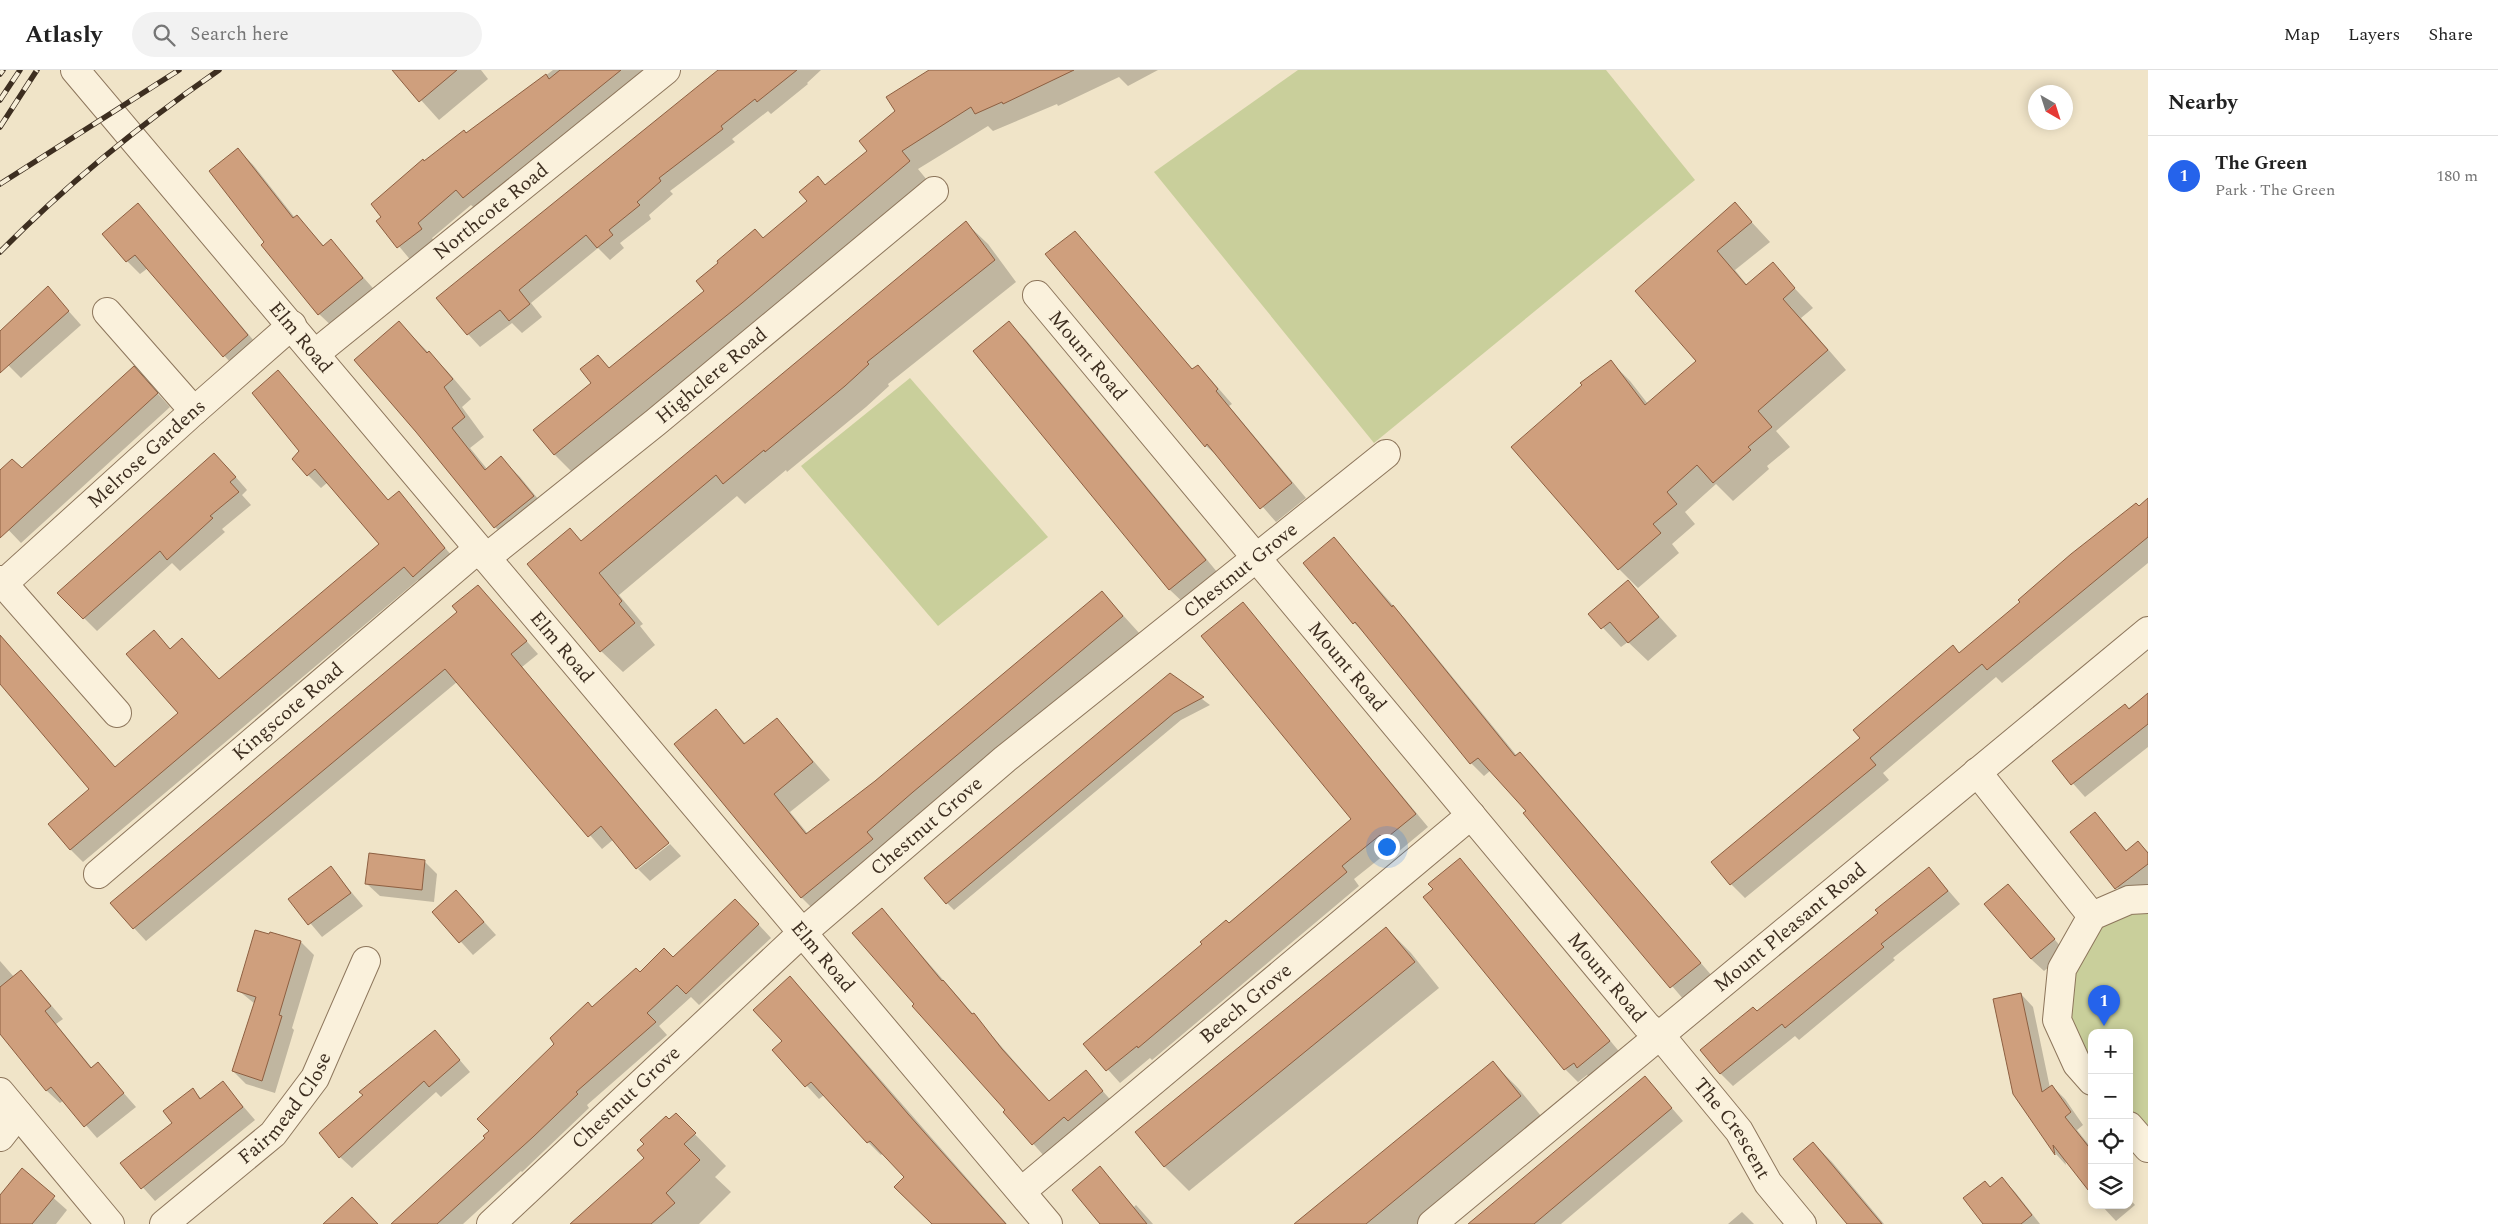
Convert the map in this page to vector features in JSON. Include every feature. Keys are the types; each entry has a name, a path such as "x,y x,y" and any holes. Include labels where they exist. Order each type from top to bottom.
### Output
{"street":[{"name":"Elm Road","path":"75,70 316,352 482,554 1048,1224"},
{"name":"Northcote Road","path":"316,352 666,70"},
{"name":"Highclere Road","path":"482,554 656,422 934,191"},
{"name":"Mount Road","path":"1037,295 1640,1018 1658,1036"},
{"path":"108,312 194,411"},
{"name":"Melrose Gardens","path":"117,713 2,582 292,325"},
{"name":"Chestnut Grove","path":"491,1224 802,933 1005,759 1386,454"},
{"name":"Kingscote Road","path":"98,874 482,554"},
{"name":"Mount Pleasant Road","path":"1432,1224 2148,631"},
{"path":"1977,772 2092,916"},
{"name":"Beech Grove","path":"1022,1191 1471,815"},
{"path":"2088,1076 2077,1064 2057,1020 2062,969 2092,916 2129,900 2148,899"},
{"name":"Fairmead Close","path":"164,1224 273,1134 315,1078 366,961"},
{"name":"The Crescent","path":"1658,1036 1669,1046 1739,1131 1768,1183 1802,1224"},
{"path":"0,1092 110,1224"},
{"path":"0,1137 18,1114"},
{"path":"2133,1131 2148,1148"}],"green space":[{"path":"1298,70 1606,70 1695,180 1374,443 1154,172"},
{"path":"910,378 1048,537 938,626 801,466"},
{"path":"2148,899 2148,1148 2133,1131 2133,1029 2088,1029 2088,1076 2077,1064 2062,969 2092,916"}],"building":[{"path":"392,70 457,70 419,102"},
{"path":"560,70 621,70 463,198 456,190 418,223 422,229 397,248 376,221 381,217 371,204 423,159 424,161 464,130 466,133 546,74 549,79"},
{"path":"718,70 797,70 757,102 755,99 721,126 723,129 659,178 661,181 637,202 640,205 609,230 613,235 597,248 586,235 519,290 530,304 509,321 500,310 467,335 436,298"},
{"path":"929,70 1074,70 1003,104 1002,102 975,114 971,107 902,151 910,161 742,303 554,455 533,430 591,383 580,369 598,355 609,368 704,291 696,281 718,263 717,261 755,229 763,238 807,201 799,192 818,176 825,185 867,151 859,141 895,111 886,97"},
{"path":"238,148 293,218 297,215 323,246 331,239 363,278 318,315 261,245 264,242 209,171"},
{"path":"1735,202 1752,222 1717,251 1746,285 1773,262 1795,288 1783,299 1828,350 1758,411 1772,427 1748,447 1751,450 1713,483 1697,465 1667,492 1677,504 1653,524 1661,533 1618,570 1511,447 1582,385 1580,383 1611,360 1645,405 1696,361 1635,291"},
{"path":"138,203 248,335 223,357 135,255 126,262 102,234"},
{"path":"966,221 995,260 867,362 869,364 845,386 765,452 764,450 723,484 716,475 599,573 622,601 619,604 635,623 600,652 527,564 570,528 581,541"},
{"path":"1075,231 1192,369 1198,365 1218,389 1216,391 1292,483 1260,509 1207,444 1205,447 1045,254"},
{"path":"48,286 69,311 0,373 0,331"},
{"path":"399,321 427,353 429,351 453,379 444,387 465,417 452,428 485,470 501,456 534,496 494,528 416,432 354,360"},
{"path":"1009,321 1206,560 1169,590 973,351"},
{"path":"134,366 158,393 0,538 0,470 12,459 22,468"},
{"path":"278,370 388,500 399,491 445,548 413,577 404,567 70,850 48,824 89,789 0,684 0,635 115,767 178,713 126,654 154,630 170,649 182,638 219,679 379,544 315,469 307,476 292,459 299,451 252,393"},
{"path":"214,453 236,477 230,482 239,492 210,516 213,518 167,560 160,551 83,619 57,593"},
{"path":"2148,498 2148,537 1987,670 1982,664 1870,758 1876,765 1730,885 1711,862 1860,738 1853,730 1953,645 1959,653 2020,602 2018,600 2071,554 2136,503 2139,506"},
{"path":"1334,537 1392,607 1393,605 1515,756 1520,752 1701,963 1670,988 1523,813 1526,811 1478,758 1470,764 1355,622 1353,624 1303,563"},
{"path":"1628,580 1659,617 1628,643 1610,622 1601,629 1588,614"},
{"path":"478,585 527,641 511,654 669,843 636,869 601,826 588,837 445,669 133,929 110,903 457,612 452,606"},
{"path":"1102,591 1123,616 867,832 873,839 801,898 674,744 716,709 744,744 777,718 813,762 774,794 806,834 875,781"},
{"path":"1243,602 1416,814 1384,840 1380,835 1342,866 1347,872 1138,1048 1137,1046 1106,1071 1083,1044 1202,944 1200,942 1226,920 1229,923 1351,819 1201,636"},
{"path":"1170,673 1204,697 1174,713 946,904 924,878"},
{"path":"2148,693 2148,724 2071,785 2052,761 2125,704 2129,709"},
{"path":"2095,812 2126,851 2138,841 2148,853 2148,864 2115,889 2070,832"},
{"path":"369,853 425,860 422,890 365,884"},
{"path":"1460,858 1610,1041 1577,1068 1574,1063 1564,1070 1423,897 1433,889 1428,884"},
{"path":"331,866 351,893 308,925 288,899"},
{"path":"1929,867 1948,891 1881,944 1884,947 1785,1028 1782,1024 1720,1074 1700,1050 1753,1007 1757,1011 1878,913 1875,910"},
{"path":"2008,884 2055,939 2031,959 1984,904"},
{"path":"456,890 484,922 459,943 432,912"},
{"path":"735,899 759,924 686,994 677,985 647,1013 656,1022 576,1092 578,1094 533,1137 437,1224 391,1224 485,1138 483,1136 489,1131 477,1119 554,1044 550,1038 588,1002 592,1007 636,968 640,972 664,948 673,957"},
{"path":"882,908 942,981 972,1014 974,1013 1002,1049 1049,1101 1086,1070 1103,1091 1068,1121 1064,1117 1032,1145 1003,1112 1005,1110 912,1006 914,1004 852,933"},
{"path":"1386,927 1415,962 1164,1167 1135,1132"},
{"path":"255,930 269,934 270,932 301,941 279,1015 282,1016 262,1081 232,1071 256,997 237,991"},
{"path":"21,970 51,1006 45,1011 91,1068 98,1062 124,1093 84,1127 51,1087 46,1091 0,1034 0,987"},
{"path":"790,976 908,1114 1006,1224 932,1224 894,1187 904,1177 870,1141 867,1143 811,1082 805,1087 772,1050 782,1041 753,1010"},
{"path":"2021,993 2042,1092 2052,1085 2071,1112 2065,1117 2088,1146 2088,1190 2053,1145 2055,1155 2013,1094 1993,999"},
{"path":"435,1030 460,1060 429,1087 424,1081 339,1158 319,1133 363,1095 359,1092"},
{"path":"1493,1061 1521,1096 1366,1224 1294,1224"},
{"path":"1645,1076 1672,1108 1534,1224 1468,1224"},
{"path":"223,1081 243,1107 141,1189 120,1163 172,1123 163,1111 193,1088 200,1099"},
{"path":"676,1113 696,1133 684,1144 700,1160 666,1193 675,1203 651,1224 570,1224 644,1158 637,1150 644,1144 640,1140 666,1116 669,1119"},
{"path":"1813,1142 1882,1224 1847,1224 1793,1159"},
{"path":"1100,1166 1147,1224 1100,1224 1072,1190"},
{"path":"22,1168 55,1196 32,1224 0,1224 0,1195"},
{"path":"2002,1177 2032,1215 2021,1224 1983,1224 1963,1198 1985,1181 1990,1187"},
{"path":"352,1197 378,1224 323,1224"}],"railway":[{"path":"0,74 3,70"},
{"path":"0,100 20,70"},
{"path":"0,127 37,70"},
{"path":"0,184 179,70"},
{"path":"0,252 52,202 105,156 219,70"}],"place":[{"name":"The Green","path":"2104,1026"}]}
